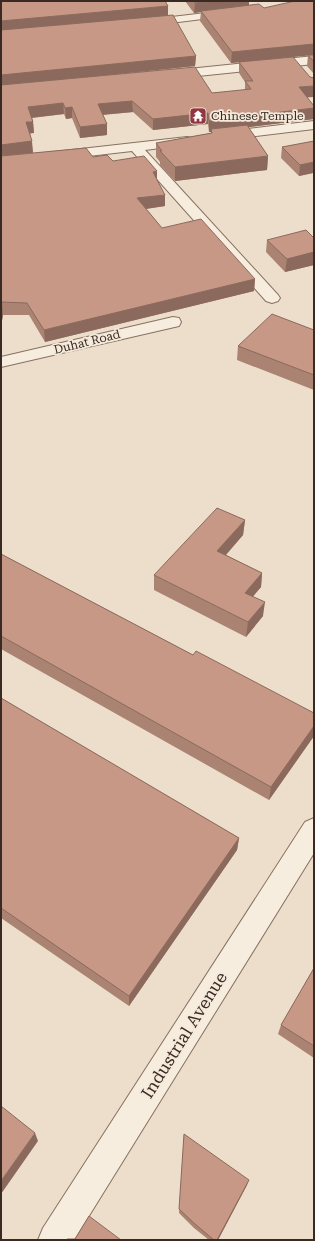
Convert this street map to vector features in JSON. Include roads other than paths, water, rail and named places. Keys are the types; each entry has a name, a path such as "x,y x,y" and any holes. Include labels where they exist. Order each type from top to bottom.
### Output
{"street":[{"path":"138,24 241,12"},
{"path":"155,76 314,60"},
{"path":"296,62 305,73"},
{"path":"213,138 314,126"},
{"path":"1,162 198,139"},
{"path":"136,147 272,298"},
{"name":"Duhat Road","path":"1,362 173,322"},
{"name":"Industrial Avenue","path":"55,1240 314,830"}],"place":[{"name":"Chinese Temple","path":"198,116"}]}
